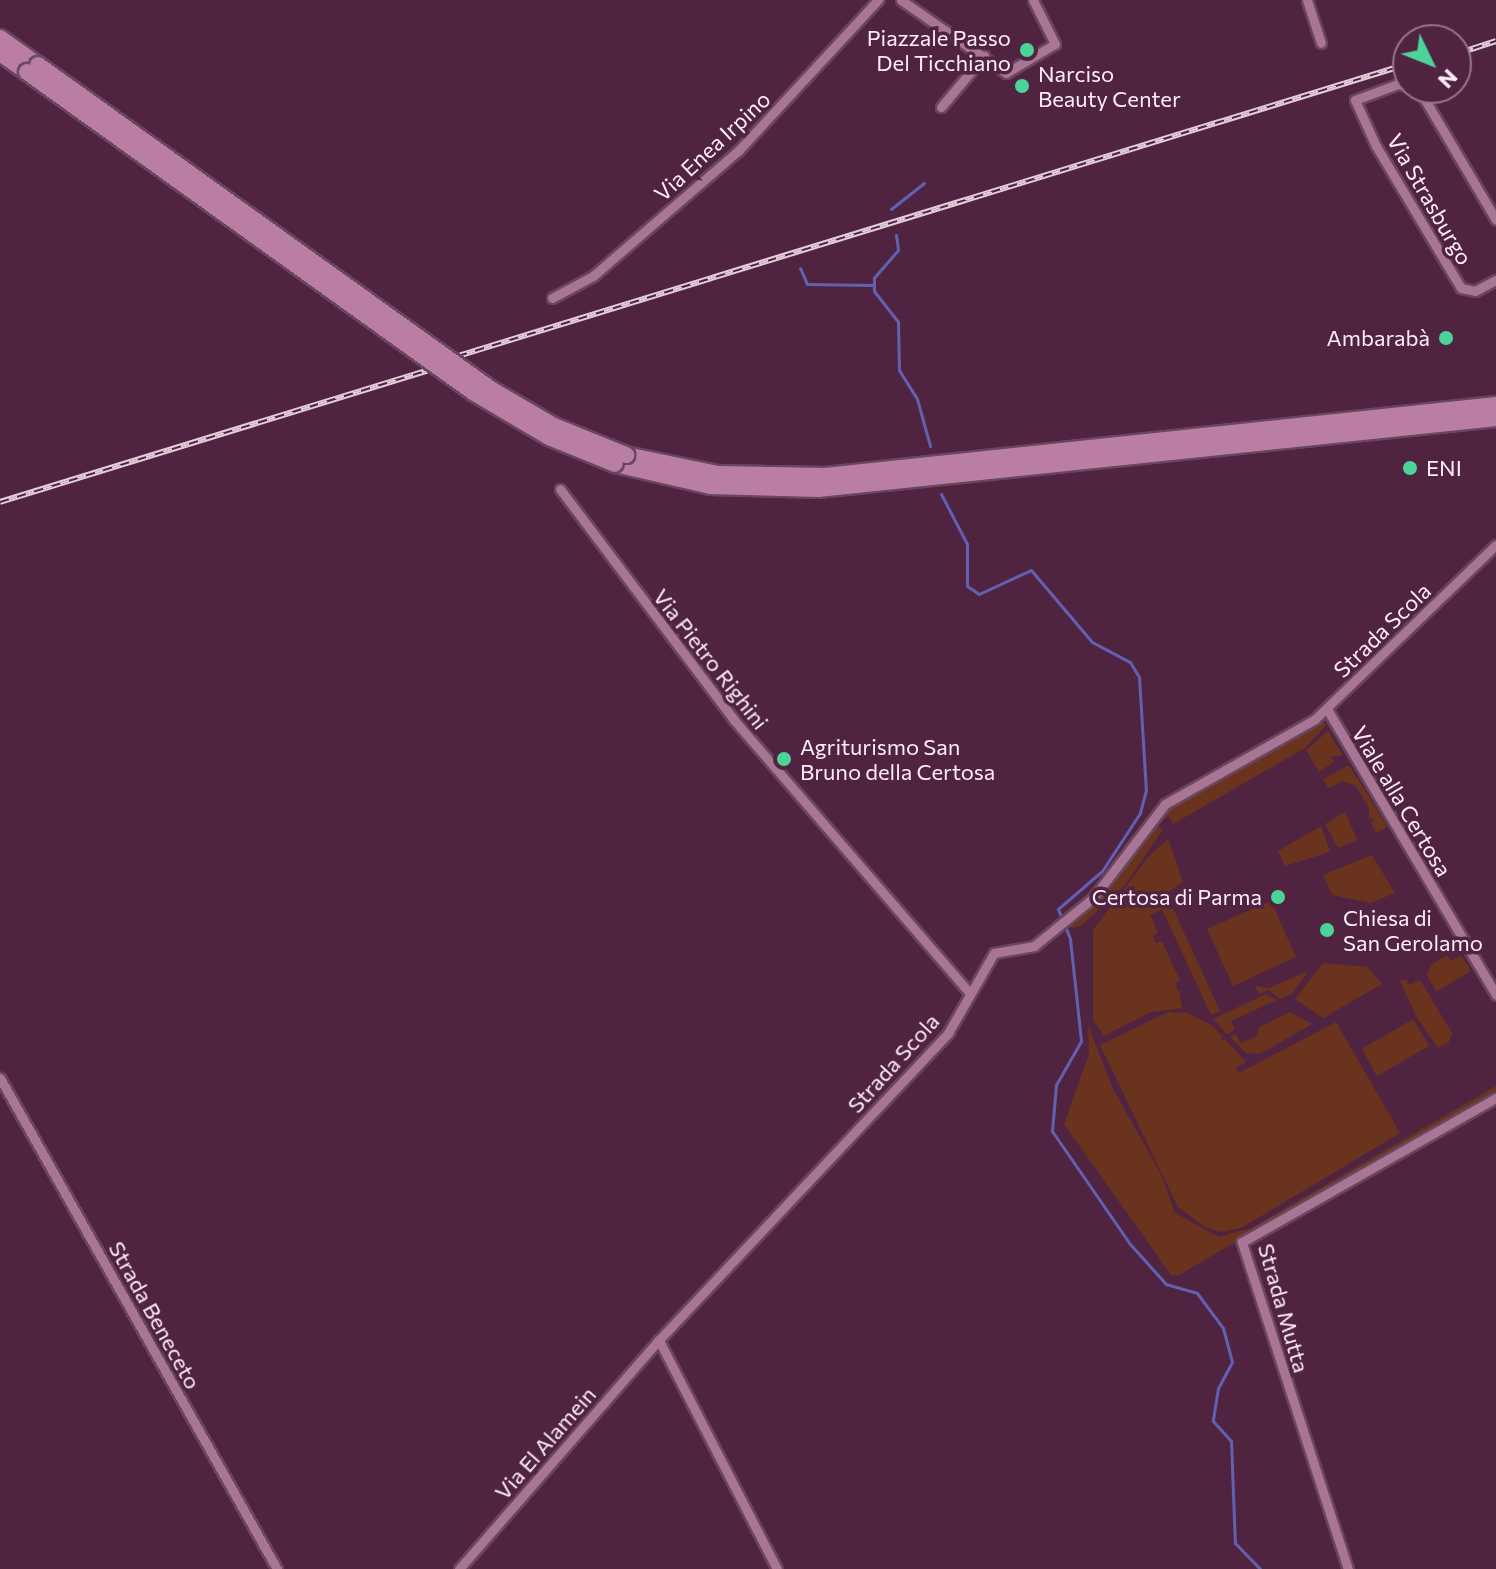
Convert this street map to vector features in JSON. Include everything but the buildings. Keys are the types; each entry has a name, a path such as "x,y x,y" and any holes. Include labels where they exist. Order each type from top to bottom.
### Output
{"highway":[{"path":"0,38 33,69 492,390 620,460 710,486 818,489 1496,418"},
{"path":"0,53 33,69"},
{"path":"620,460 718,474 816,477 1496,405"}],"street":[{"name":"Via Enea Irpino","path":"552,298 593,276 739,150 878,0"},
{"path":"901,0 1006,73 1055,44 1033,0"},
{"path":"1307,0 1321,43"},
{"path":"941,107 984,56"},
{"name":"Via Strasburgo","path":"1392,86 1355,100 1376,146 1461,288 1475,291 1496,280"},
{"name":"Via Strasburgo","path":"1427,104 1496,220"},
{"name":"Via Pietro Righini","path":"560,489 734,720 968,991"},
{"name":"Strada Scola","path":"659,1340 948,1033 968,991 994,953 1026,950 1067,920 1111,879 1165,804 1285,740 1327,709 1496,545"},
{"name":"Viale alla Certosa","path":"1327,709 1496,995"},
{"name":"Strada Beneceto","path":"0,1078 277,1569"},
{"name":"Strada Mutta","path":"1348,1569 1242,1242 1496,1098"},
{"path":"659,1340 777,1569"},
{"name":"Via El Alamein","path":"459,1569 659,1340"}],"shaded area":[{"path":"1317,722 1327,724 1305,748 1173,824 1168,816 1158,823 1162,831 1125,885 1082,925 1072,928 1068,923 1108,888 1159,813"},
{"path":"1328,731 1343,756 1331,756 1334,762 1319,772 1306,750"},
{"path":"1349,765 1388,827 1376,833 1371,823 1375,820 1369,818 1369,808 1356,786 1343,781 1328,788 1323,779"},
{"path":"1345,812 1357,840 1338,848 1325,824"},
{"path":"1321,826 1330,852 1285,866 1278,851"},
{"path":"1168,839 1183,882 1166,893 1220,1011 1211,1015 1162,909 1150,915 1158,933 1153,936 1156,943 1162,941 1180,981 1175,983 1178,992 1184,990 1179,994 1182,1008 1151,1012 1104,1036 1093,1020 1093,930 1148,857"},
{"path":"1372,855 1395,893 1371,903 1332,895 1323,875"},
{"path":"1271,901 1296,957 1233,986 1207,929"},
{"path":"1447,955 1451,961 1461,955 1471,971 1436,992 1427,975 1431,965"},
{"path":"1323,963 1367,967 1382,984 1323,1018 1295,999"},
{"path":"1308,971 1292,994 1280,999 1268,990 1259,994 1255,986 1269,988"},
{"path":"1405,979 1410,985 1420,980 1452,1033 1449,1042 1438,1048 1417,1018 1400,981"},
{"path":"1266,994 1277,1000 1231,1021 1235,1030 1227,1034 1213,1019"},
{"path":"1168,1012 1188,1013 1211,1025 1223,1036 1220,1042 1225,1039 1246,1062 1236,1068 1239,1073 1336,1022 1400,1133 1241,1228 1221,1232 1205,1227 1178,1207 1100,1045"},
{"path":"1290,1012 1312,1024 1260,1054 1246,1053 1230,1037 1236,1034 1241,1043 1257,1036 1258,1028"},
{"path":"1413,1019 1429,1046 1377,1076 1362,1049"},
{"path":"1088,1024 1112,1087 1162,1176 1175,1213 1219,1237 1251,1228 1496,1086 1496,1091 1177,1276 1171,1275 1064,1124 1089,1054"}],"waterway":[{"path":"891,209 924,183"},
{"path":"896,235 898,250 874,278 874,291 898,322 899,370 917,399 930,446"},
{"path":"800,268 807,284 873,285"},
{"path":"941,494 967,544 967,586 979,594 1031,570 1092,642 1130,662 1139,677 1146,790 1140,813 1102,871 1058,909 1070,939 1081,1041 1056,1085 1052,1131 1130,1244 1166,1284 1197,1293 1223,1328 1232,1362 1218,1388 1213,1421 1231,1441 1235,1543 1260,1569"}],"railway":[{"path":"1472,49 1496,41"},
{"path":"458,356 1392,69"},
{"path":"0,502 427,371"}],"place":[{"name":"Piazzale Passo Del Ticchiano","path":"1027,50"},
{"name":"Narciso Beauty Center","path":"1022,86"},
{"name":"Ambarabà","path":"1446,338"},
{"name":"ENI","path":"1410,468"},
{"name":"Agriturismo San Bruno della Certosa","path":"784,759"},
{"name":"Certosa di Parma","path":"1278,897"},
{"name":"Chiesa di San Gerolamo","path":"1327,930"}]}
